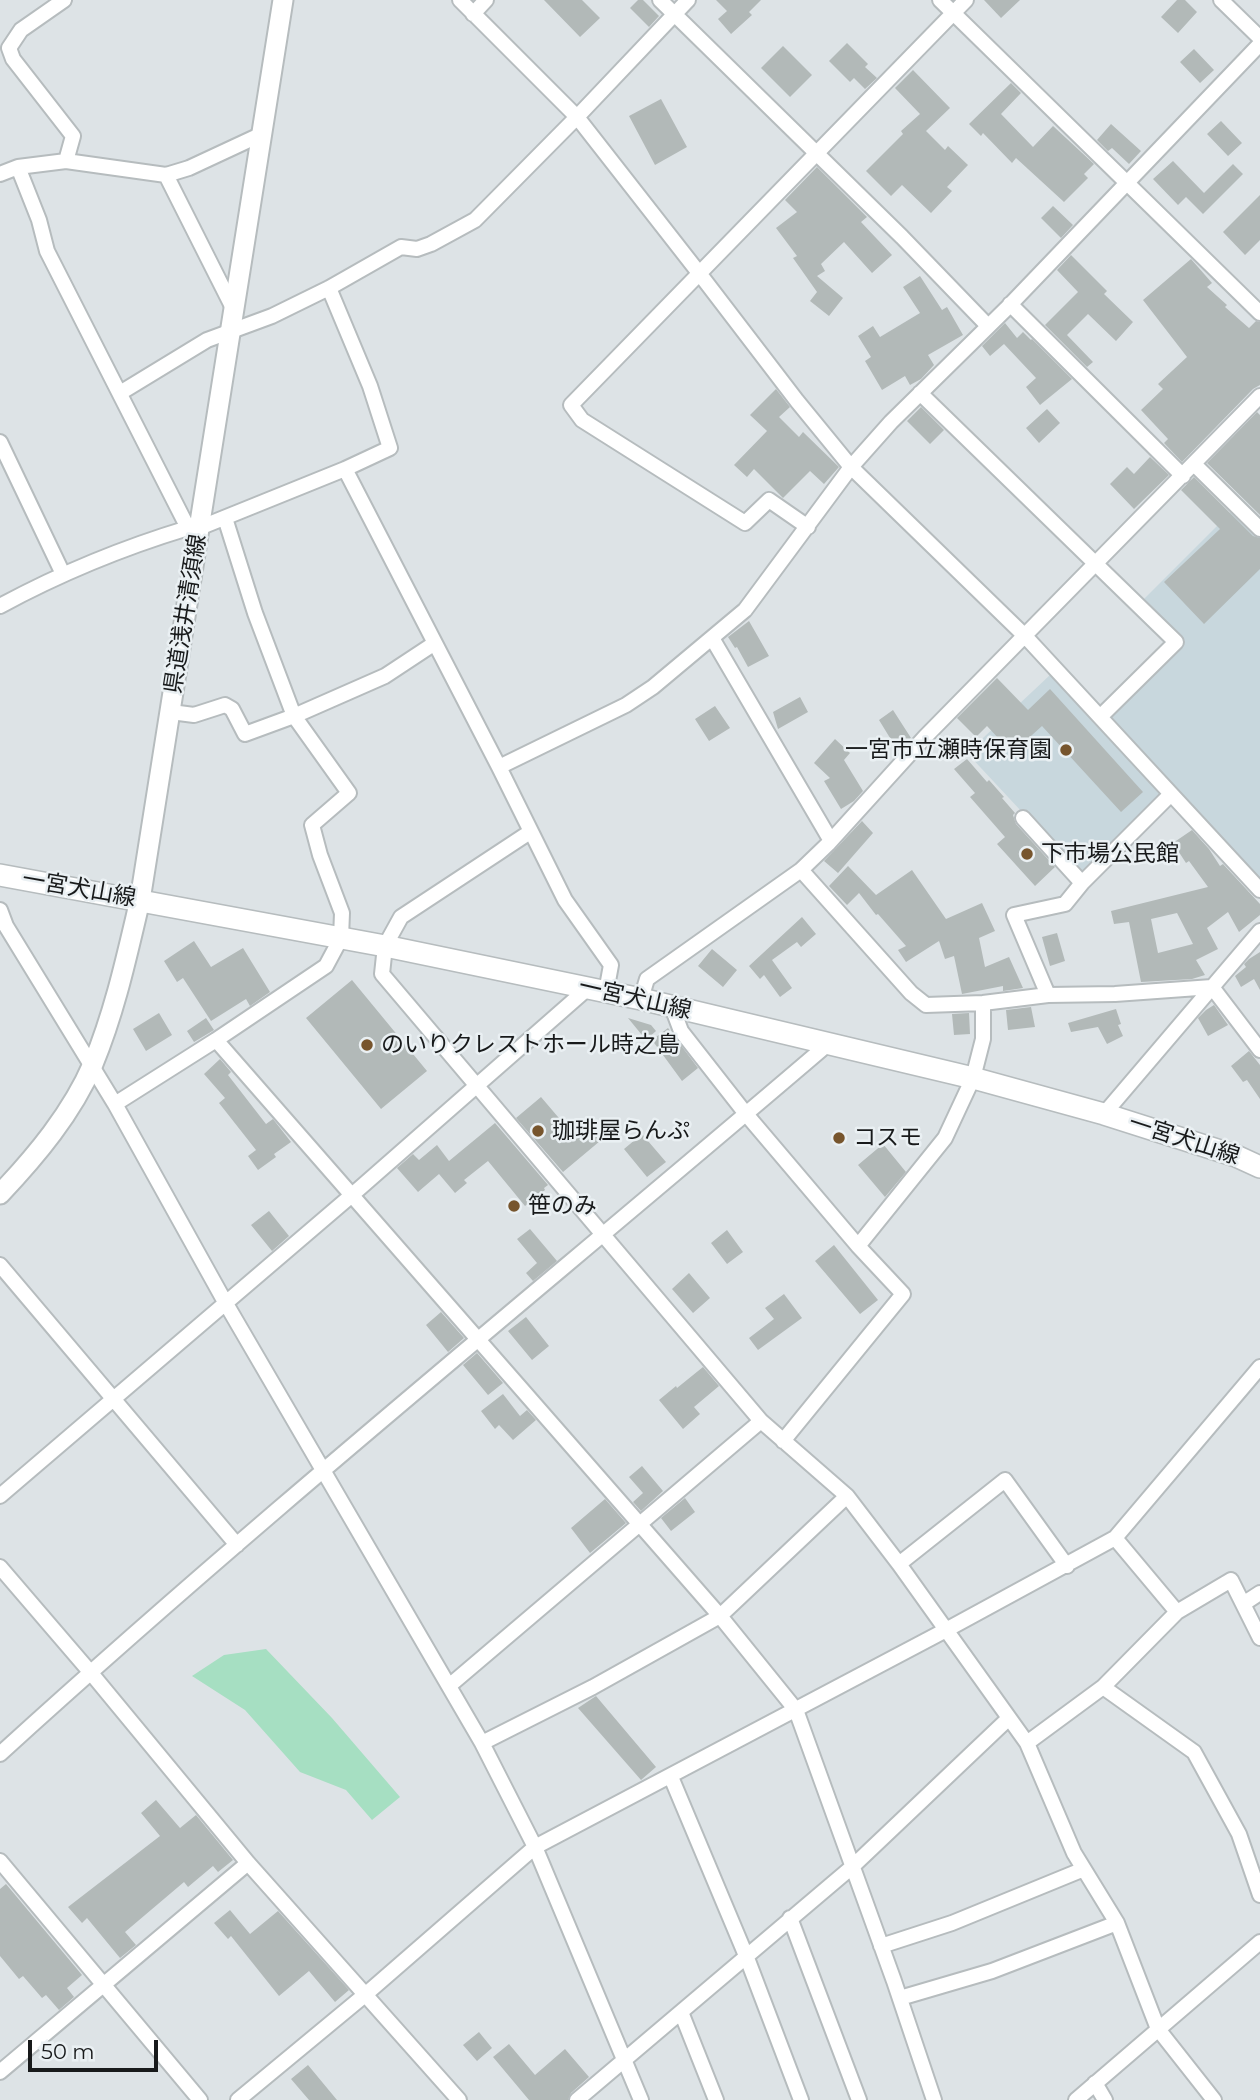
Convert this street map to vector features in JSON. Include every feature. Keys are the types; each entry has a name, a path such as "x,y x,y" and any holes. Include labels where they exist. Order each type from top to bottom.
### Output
{"main road":[{"name":"県道浅井清須線","path":"0,1194 29,1163 59,1122 92,1066 116,1002 140,900 171,712 193,528 234,310 283,0"},
{"name":"一宮犬山線","path":"0,876 385,946 641,999 973,1078 1104,1114 1236,1156 1260,1167"}],"street":[{"path":"64,0 21,30 9,48 13,59 73,136 66,161"},
{"path":"460,0 577,117 851,467 1025,636 1260,890"},
{"path":"473,13 486,0"},
{"path":"660,0 815,155 902,237 988,326"},
{"path":"120,393 207,340 272,316 329,288 401,247 417,249 431,244 475,220 688,0"},
{"path":"940,0 1260,313"},
{"path":"808,527 769,500 745,523 582,420 570,405 966,0"},
{"path":"1221,0 1260,38"},
{"path":"499,767 626,705 653,687 745,610 851,467 891,422 1128,184 1260,44"},
{"path":"0,174 18,167 66,161 166,175 189,168 262,134"},
{"path":"18,167 39,220 47,251 193,528"},
{"path":"166,175 234,310"},
{"path":"0,606 63,574 131,546 225,518 390,448 370,386 329,288"},
{"path":"1010,304 1183,476"},
{"path":"920,393 1176,642 1100,717"},
{"path":"641,999 648,979 801,870 831,841 925,737 1260,396"},
{"path":"0,442 63,574"},
{"path":"1194,464 1260,529"},
{"path":"0,1496 476,1086 597,990 611,965 565,900 345,469"},
{"path":"115,1104 326,966 341,938 342,913 320,855 312,825 349,793 295,716 255,612 225,518"},
{"path":"712,638 831,841"},
{"path":"171,712 194,715 225,705 232,709 246,734 295,716 384,676 435,643"},
{"path":"1048,995 1014,915 1065,904 1082,883 1171,794"},
{"path":"1023,818 1082,883"},
{"path":"530,832 401,917 385,946 382,974 761,1421 847,1496 899,1564 1027,1743 1074,1853 1117,1923 1158,2029 1214,2100"},
{"path":"801,870 911,993 926,1005 983,1003 1048,995 1115,994 1212,987"},
{"path":"0,910 3,928 115,1104 225,1302 482,1743 535,1847 641,2100"},
{"path":"1104,1114 1260,931"},
{"path":"1212,987 1260,1050"},
{"path":"858,1246 945,1138 973,1078 983,1039 983,1003"},
{"path":"672,1007 681,1031 746,1114 858,1246 903,1294 783,1441"},
{"path":"216,1040 720,1616 796,1710 934,2100"},
{"path":"0,1754 237,1545 828,1044"},
{"path":"0,1265 237,1545"},
{"path":"238,2100 366,1994 535,1847 671,1777 1115,1538 1260,1367"},
{"path":"449,1686 761,1421"},
{"path":"899,1564 1004,1480 1067,1566"},
{"path":"482,1743 593,1687 720,1616 847,1496"},
{"path":"1115,1538 1177,1612"},
{"path":"0,1567 248,1863 459,2100"},
{"path":"1027,1743 1103,1687 1177,1612 1231,1580 1260,1638"},
{"path":"1243,1604 1260,1592"},
{"path":"1103,1687 1194,1752 1239,1834 1260,1895"},
{"path":"577,2100 852,1867 1009,1718"},
{"path":"671,1777 747,1958 801,2100"},
{"path":"0,1861 200,2100"},
{"path":"0,2072 248,1863"},
{"path":"881,1946 952,1923 1084,1869"},
{"path":"790,1918 859,2100"},
{"path":"900,1998 992,1971 1117,1923"},
{"path":"1076,2100 1260,1942"},
{"path":"681,2012 716,2100"},
{"path":"1095,2083 1105,2100"}],"shaded area":[{"path":"1231,512 1237,512 1260,534 1260,881 1100,717 1176,642 1138,605"},
{"path":"1050,675 1160,792 1160,799 1086,873 1077,871 967,753"}],"green space":[{"path":"266,1649 332,1718 400,1797 372,1820 346,1790 300,1772 245,1710 192,1676 224,1655"}],"building":[{"path":"544,0 582,0 600,18 580,37"},
{"path":"638,0 643,0 659,16 649,27 630,8"},
{"path":"716,0 761,0 749,12 752,15 731,34 718,19 727,11"},
{"path":"984,0 1020,0 1001,18"},
{"path":"1177,0 1185,0 1197,12 1178,33 1161,17"},
{"path":"847,43 868,64 865,67 877,78 865,89 854,78 850,82 829,61"},
{"path":"783,46 812,75 790,97 761,68"},
{"path":"1194,49 1214,70 1200,83 1180,62"},
{"path":"913,70 950,108 926,131 945,150 948,146 968,165 947,187 952,191 931,213 902,185 891,196 866,171 903,134 901,131 920,114 895,88"},
{"path":"1011,83 1021,93 1001,114 1033,147 1053,126 1094,164 1084,174 1088,178 1064,202 1016,158 1012,163 983,133 981,136 969,124"},
{"path":"661,99 687,147 655,165 629,116"},
{"path":"1221,121 1242,143 1228,156 1207,134"},
{"path":"1111,124 1141,151 1129,164 1112,148 1108,151 1097,140"},
{"path":"1173,161 1204,193 1233,164 1243,174 1203,214 1186,197 1178,205 1153,179"},
{"path":"817,167 867,217 861,222 892,255 872,273 844,242 821,264 825,271 817,276 843,298 829,316 810,301 817,292 793,258 797,256 776,228 797,212 785,200"},
{"path":"1260,195 1260,240 1245,255 1223,232"},
{"path":"1053,206 1073,225 1061,238 1041,218"},
{"path":"1071,255 1107,291 1104,294 1133,322 1116,341 1088,314 1067,335 1093,362 1087,367 1045,325 1078,292 1057,270"},
{"path":"1191,259 1212,283 1207,287 1227,305 1225,307 1249,328 1256,321 1260,322 1260,385 1182,462 1164,443 1168,439 1141,410 1163,389 1158,384 1187,357 1143,300"},
{"path":"920,276 942,310 947,307 963,335 928,355 934,365 921,379 910,385 905,376 882,390 865,361 871,357 858,336 873,326 880,337 920,313 903,287"},
{"path":"1005,323 1017,338 1023,332 1032,339 1072,379 1040,405 1026,387 1036,378 1004,344 990,356 982,346"},
{"path":"776,389 790,407 779,417 799,437 803,432 839,467 824,484 810,471 783,498 754,469 747,477 734,465 767,431 750,415"},
{"path":"921,407 944,430 930,444 907,421"},
{"path":"1047,409 1060,423 1039,443 1026,428"},
{"path":"1257,412 1260,415 1260,515 1207,463"},
{"path":"1150,457 1169,475 1134,509 1110,484 1127,467 1134,474"},
{"path":"1194,477 1253,536 1260,538 1260,569 1204,624 1164,582 1220,529 1181,490"},
{"path":"749,621 769,656 748,667 728,637"},
{"path":"997,678 1028,710 1050,689 1143,792 1121,812 1042,726 1012,753 987,726 976,737 957,718"},
{"path":"800,697 808,712 778,729 773,712"},
{"path":"715,706 730,728 709,741 695,719"},
{"path":"893,710 911,738 898,751 879,720"},
{"path":"835,739 850,753 844,760 863,791 841,809 824,781 830,778 814,763"},
{"path":"967,759 1004,797 1002,798 1015,813 1013,815 1016,824 1055,867 1035,886 997,844 1005,837 970,797 975,793 954,769"},
{"path":"862,821 873,833 838,873 824,861"},
{"path":"1192,830 1220,866 1223,864 1260,904 1260,915 1239,932 1228,912 1207,928 1218,949 1196,960 1205,975 1192,979 1141,982 1129,922 1114,924 1111,911 1208,887 1189,861 1186,863 1173,843","holes":["1177,913 1193,944 1158,953 1151,919"]},
{"path":"848,866 876,895 912,870 946,919 982,903 995,931 979,938 985,967 1009,957 1023,988 1003,991 1003,986 962,994 954,956 945,959 939,941 906,962 898,950 906,946 859,893 847,905 829,886"},
{"path":"802,917 816,934 801,947 797,942 772,960 792,988 780,997 764,975 760,979 749,966"},
{"path":"1057,933 1065,961 1050,966 1042,937"},
{"path":"194,941 211,967 243,948 270,992 250,1006 246,999 211,1021 183,978 177,982 164,961"},
{"path":"712,949 737,970 723,987 698,966"},
{"path":"1260,952 1260,990 1254,979 1241,987 1235,976 1246,967 1244,964 1249,959"},
{"name":"のいりクレストホール時之島","path":"352,980 427,1071 381,1109 306,1018"},
{"path":"1214,1005 1228,1025 1208,1036 1198,1018"},
{"path":"1031,1007 1035,1027 1008,1030 1006,1010"},
{"path":"1116,1009 1123,1036 1107,1044 1098,1027 1071,1032 1068,1023"},
{"path":"159,1013 172,1035 146,1051 133,1029"},
{"path":"969,1013 970,1034 954,1035 952,1014"},
{"path":"206,1018 214,1030 194,1042 187,1031"},
{"path":"628,1018 651,1025 656,1031 646,1040"},
{"path":"668,1028 698,1068 682,1081 652,1040"},
{"path":"1249,1051 1260,1065 1260,1099 1247,1080 1243,1082 1231,1066"},
{"path":"220,1059 231,1072 228,1075 266,1124 273,1119 291,1142 258,1170 248,1156 256,1150 219,1103 225,1098 204,1074"},
{"name":"珈琲屋らんぷ","path":"541,1097 570,1131 582,1120 600,1141 563,1172 516,1118"},
{"path":"495,1123 548,1185 525,1206 488,1161 464,1180 467,1183 455,1193 439,1174 418,1192 397,1168 413,1154 419,1160 437,1145 449,1161"},
{"path":"642,1134 666,1162 647,1177 624,1149"},
{"path":"883,1144 906,1172 885,1197 858,1165"},
{"path":"269,1211 289,1236 272,1251 251,1225"},
{"path":"530,1229 557,1261 533,1281 526,1273 537,1263 517,1239"},
{"path":"727,1230 743,1252 727,1264 711,1243"},
{"path":"834,1245 878,1300 860,1314 815,1261"},
{"path":"689,1273 710,1298 693,1313 672,1289"},
{"path":"784,1294 802,1318 758,1350 749,1338 774,1319 765,1308"},
{"path":"441,1312 464,1338 448,1352 426,1325"},
{"path":"526,1317 549,1346 532,1360 508,1331"},
{"path":"477,1353 503,1383 488,1395 463,1365"},
{"path":"703,1367 719,1386 694,1407 700,1414 683,1429 659,1400"},
{"path":"503,1394 520,1416 527,1410 536,1420 513,1440 499,1425 495,1429 481,1411"},
{"path":"642,1466 663,1491 641,1511 633,1502 643,1493 629,1477"},
{"path":"685,1498 695,1512 671,1531 661,1518"},
{"path":"605,1499 626,1523 590,1553 571,1528"},
{"path":"596,1696 656,1767 641,1780 578,1708"},
{"path":"156,1800 180,1828 196,1815 233,1860 218,1872 213,1866 188,1887 184,1882 125,1932 136,1945 120,1958 87,1918 82,1923 68,1907 160,1836 141,1813"},
{"path":"6,1884 82,1975 67,1988 74,1997 59,2010 46,1995 42,1998 23,1976 19,1979 0,1956 0,1889"},
{"path":"230,1910 250,1934 278,1911 349,1990 335,2002 309,1971 279,1996 231,1936 228,1939 214,1923"},
{"path":"479,2032 492,2048 477,2061 463,2045"},
{"path":"509,2044 535,2075 565,2049 589,2077 571,2093 568,2100 529,2100 493,2057"},
{"path":"308,2065 337,2100 309,2100 291,2079"}],"place":[{"name":"一宮市立瀬時保育園","path":"1066,750"},
{"name":"下市場公民館","path":"1027,854"},
{"name":"のいりクレストホール時之島","path":"367,1045"},
{"name":"珈琲屋らんぷ","path":"538,1131"},
{"name":"コスモ","path":"839,1138"},
{"name":"笹のみ","path":"514,1206"}]}
